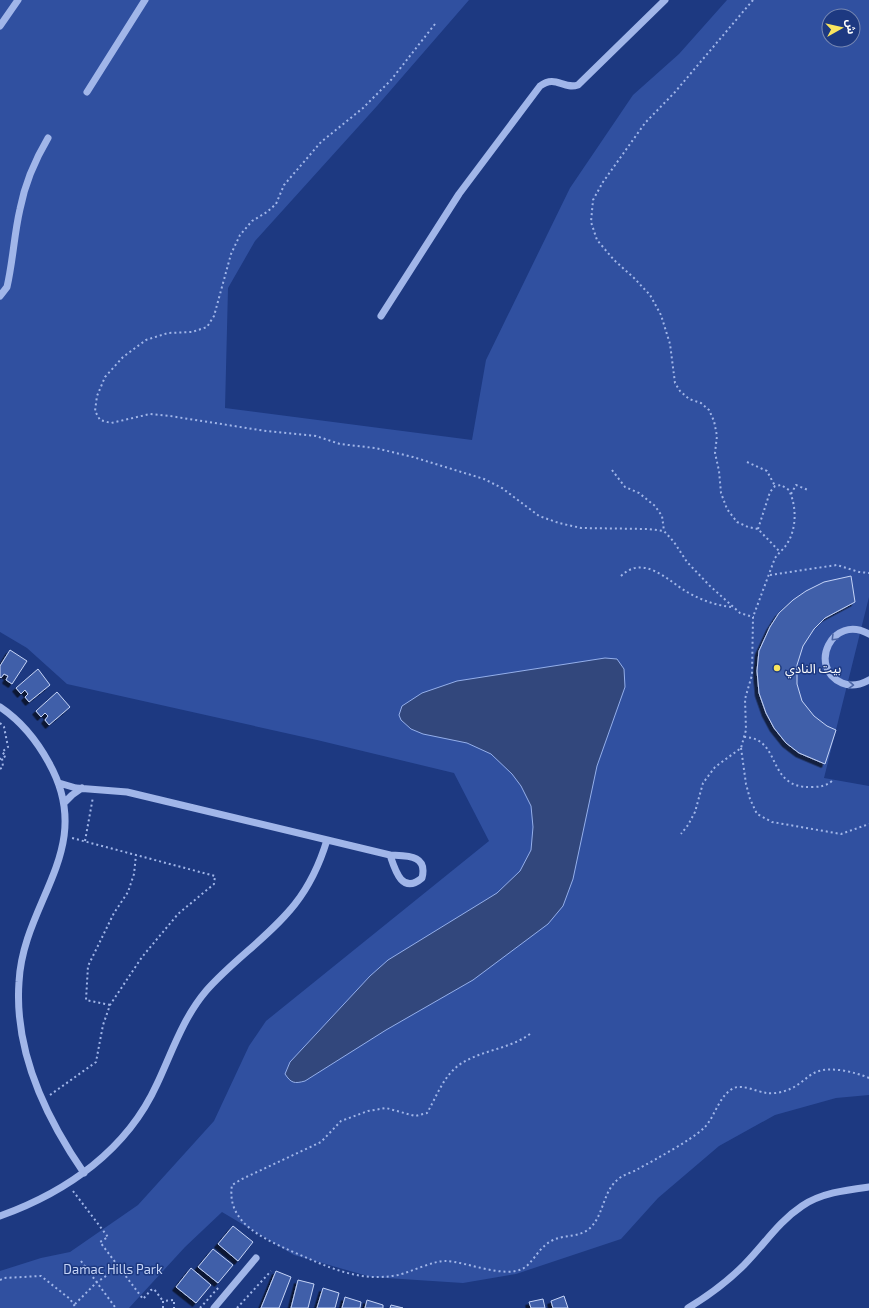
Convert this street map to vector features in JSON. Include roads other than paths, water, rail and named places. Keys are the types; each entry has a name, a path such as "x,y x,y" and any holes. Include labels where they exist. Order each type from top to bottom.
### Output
{"street":[{"path":"0,26 18,0"},
{"path":"87,92 145,0"},
{"path":"381,316 459,194 540,86 550,81 559,82 570,86 578,85 665,0"},
{"path":"0,296 8,287 24,191 35,162 48,138"},
{"path":"869,634 857,629 844,630 833,637 826,648 825,654 827,667 830,673 839,682 852,686 869,680"},
{"path":"0,706 25,727 40,747 58,783 64,803 65,836 57,870 23,955 19,981 19,1008 22,1034 42,1101 67,1148 84,1173"},
{"path":"58,783 70,787 127,792 390,855 412,857 418,860 422,865 422,878 411,884 405,883 400,879 390,855"},
{"path":"64,803 82,788"},
{"path":"0,1216 23,1208 68,1184 106,1155 127,1134 144,1110 171,1049 191,1014 206,992 295,904 312,878 328,840"},
{"path":"688,1308 720,1286 744,1265 783,1220 803,1205 825,1195 869,1187"},
{"path":"214,1308 256,1258"}],"place":[{"name":"بيت النادي","path":"777,668"}],"park label":[{"name":"Damac Hills Park","path":"113,1269"}]}
